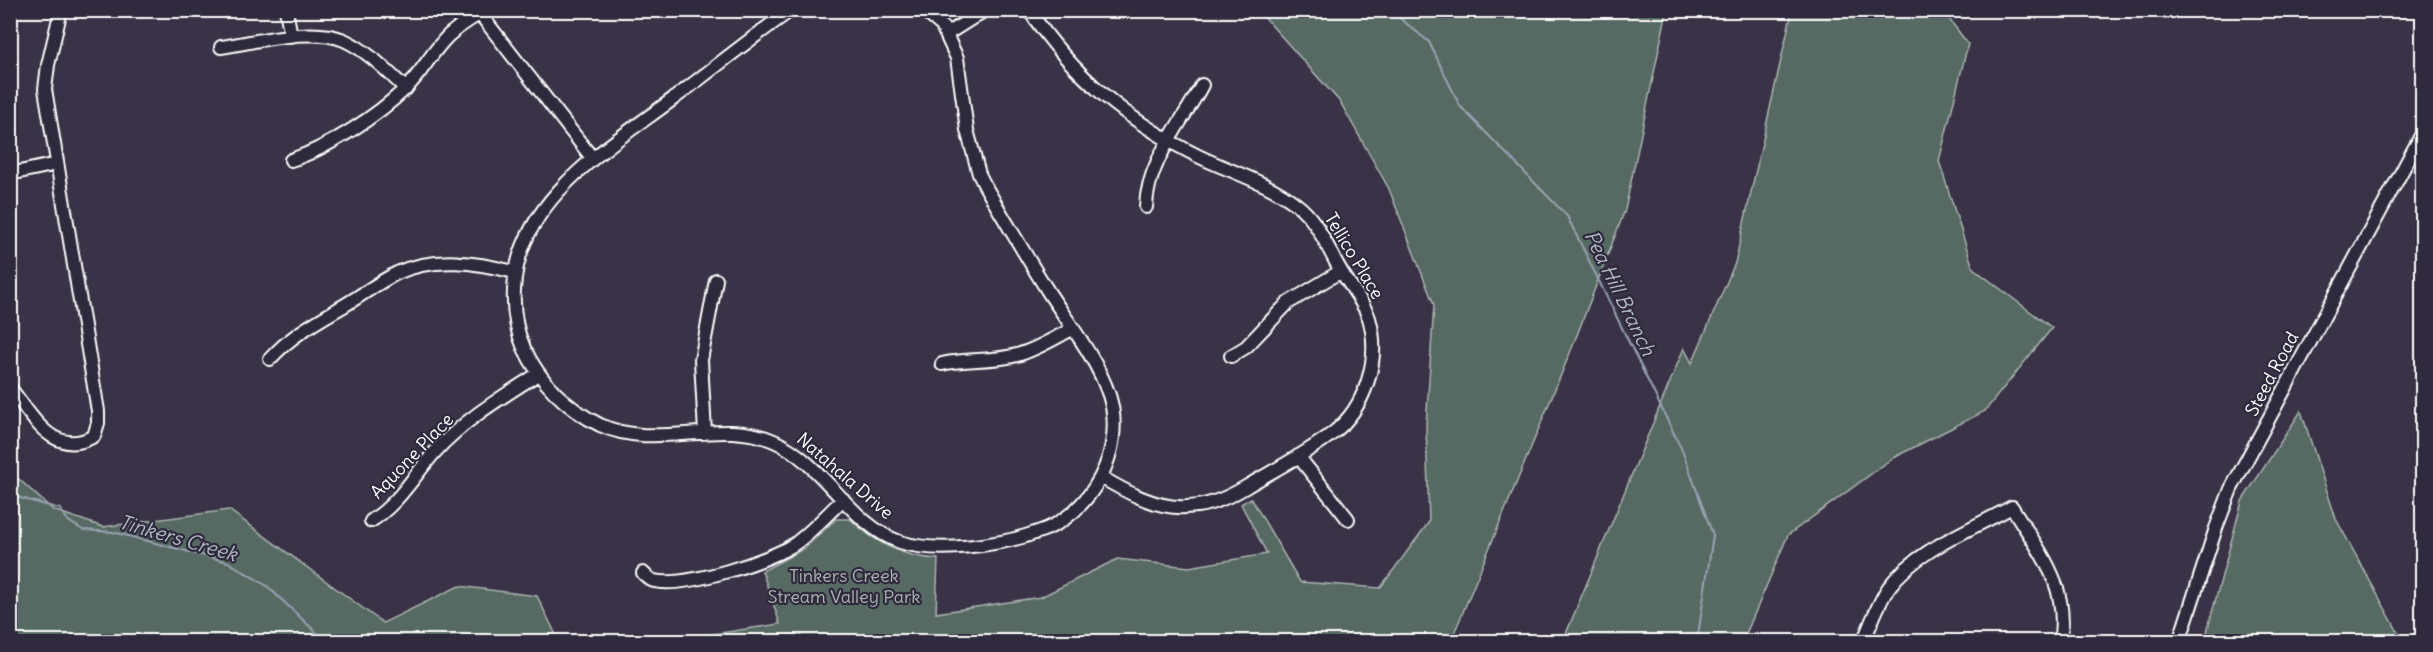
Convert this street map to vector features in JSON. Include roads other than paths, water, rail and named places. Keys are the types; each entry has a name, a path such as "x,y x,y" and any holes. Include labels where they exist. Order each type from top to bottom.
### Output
{"street":[{"path":"10,388 46,433 56,440 78,443 94,436 98,423 98,411 45,89 48,64 61,10"},
{"path":"286,10 291,36"},
{"name":"Natahala Drive","path":"791,10 593,159 546,205 533,226 514,272 516,323 523,345 537,374 576,410 611,429 626,434 650,435 705,434 726,430 770,439 790,448 843,499 889,538 921,546 959,546 1027,536 1048,529 1061,522 1083,503 1101,477 1111,446 1111,405 1108,392 1072,329 1012,234 979,174 967,130 957,58 942,26 923,10"},
{"path":"947,34 985,10"},
{"name":"Tellico Place","path":"1029,10 1056,48 1112,104 1169,141 1266,186 1294,202 1309,216 1362,303 1368,317 1372,347 1370,373 1358,404 1342,425 1298,456 1232,495 1211,504 1198,506 1168,506 1149,502 1134,497 1101,477"},
{"path":"291,160 334,141 406,89 447,36 478,12 593,159"},
{"path":"221,47 291,36 324,35 345,40 372,57 406,89"},
{"path":"1146,207 1146,192 1151,178 1169,141 1202,85"},
{"name":"Steed Road","path":"2179,642 2231,489 2422,134"},
{"path":"10,174 57,164"},
{"path":"270,358 284,343 314,323 395,274 416,266 444,261 461,262 488,265 514,272"},
{"path":"1231,356 1246,347 1288,303 1341,271"},
{"path":"705,434 701,360 716,280"},
{"path":"942,364 975,358 1016,355 1040,346 1072,329"},
{"name":"Aquone Place","path":"370,521 388,510 434,453 458,431 537,374"},
{"path":"1298,456 1348,519"},
{"path":"643,573 653,581 682,579 740,568 762,561 794,544 843,499"},
{"path":"1863,642 1887,590 1901,572 1924,555 2012,507 2054,577 2062,600 2060,642"}],"waterway":[{"name":"Pea Hill Branch","path":"1390,10 1429,42 1460,106 1567,216 1682,450 1713,535 1697,642"},
{"name":"Tinkers Creek","path":"10,495 60,509 68,521 83,530 113,532 228,562 267,586 320,636 321,642"}],"park label":[{"name":"Tinkers Creek Stream Valley Park","path":"844,586"}]}
